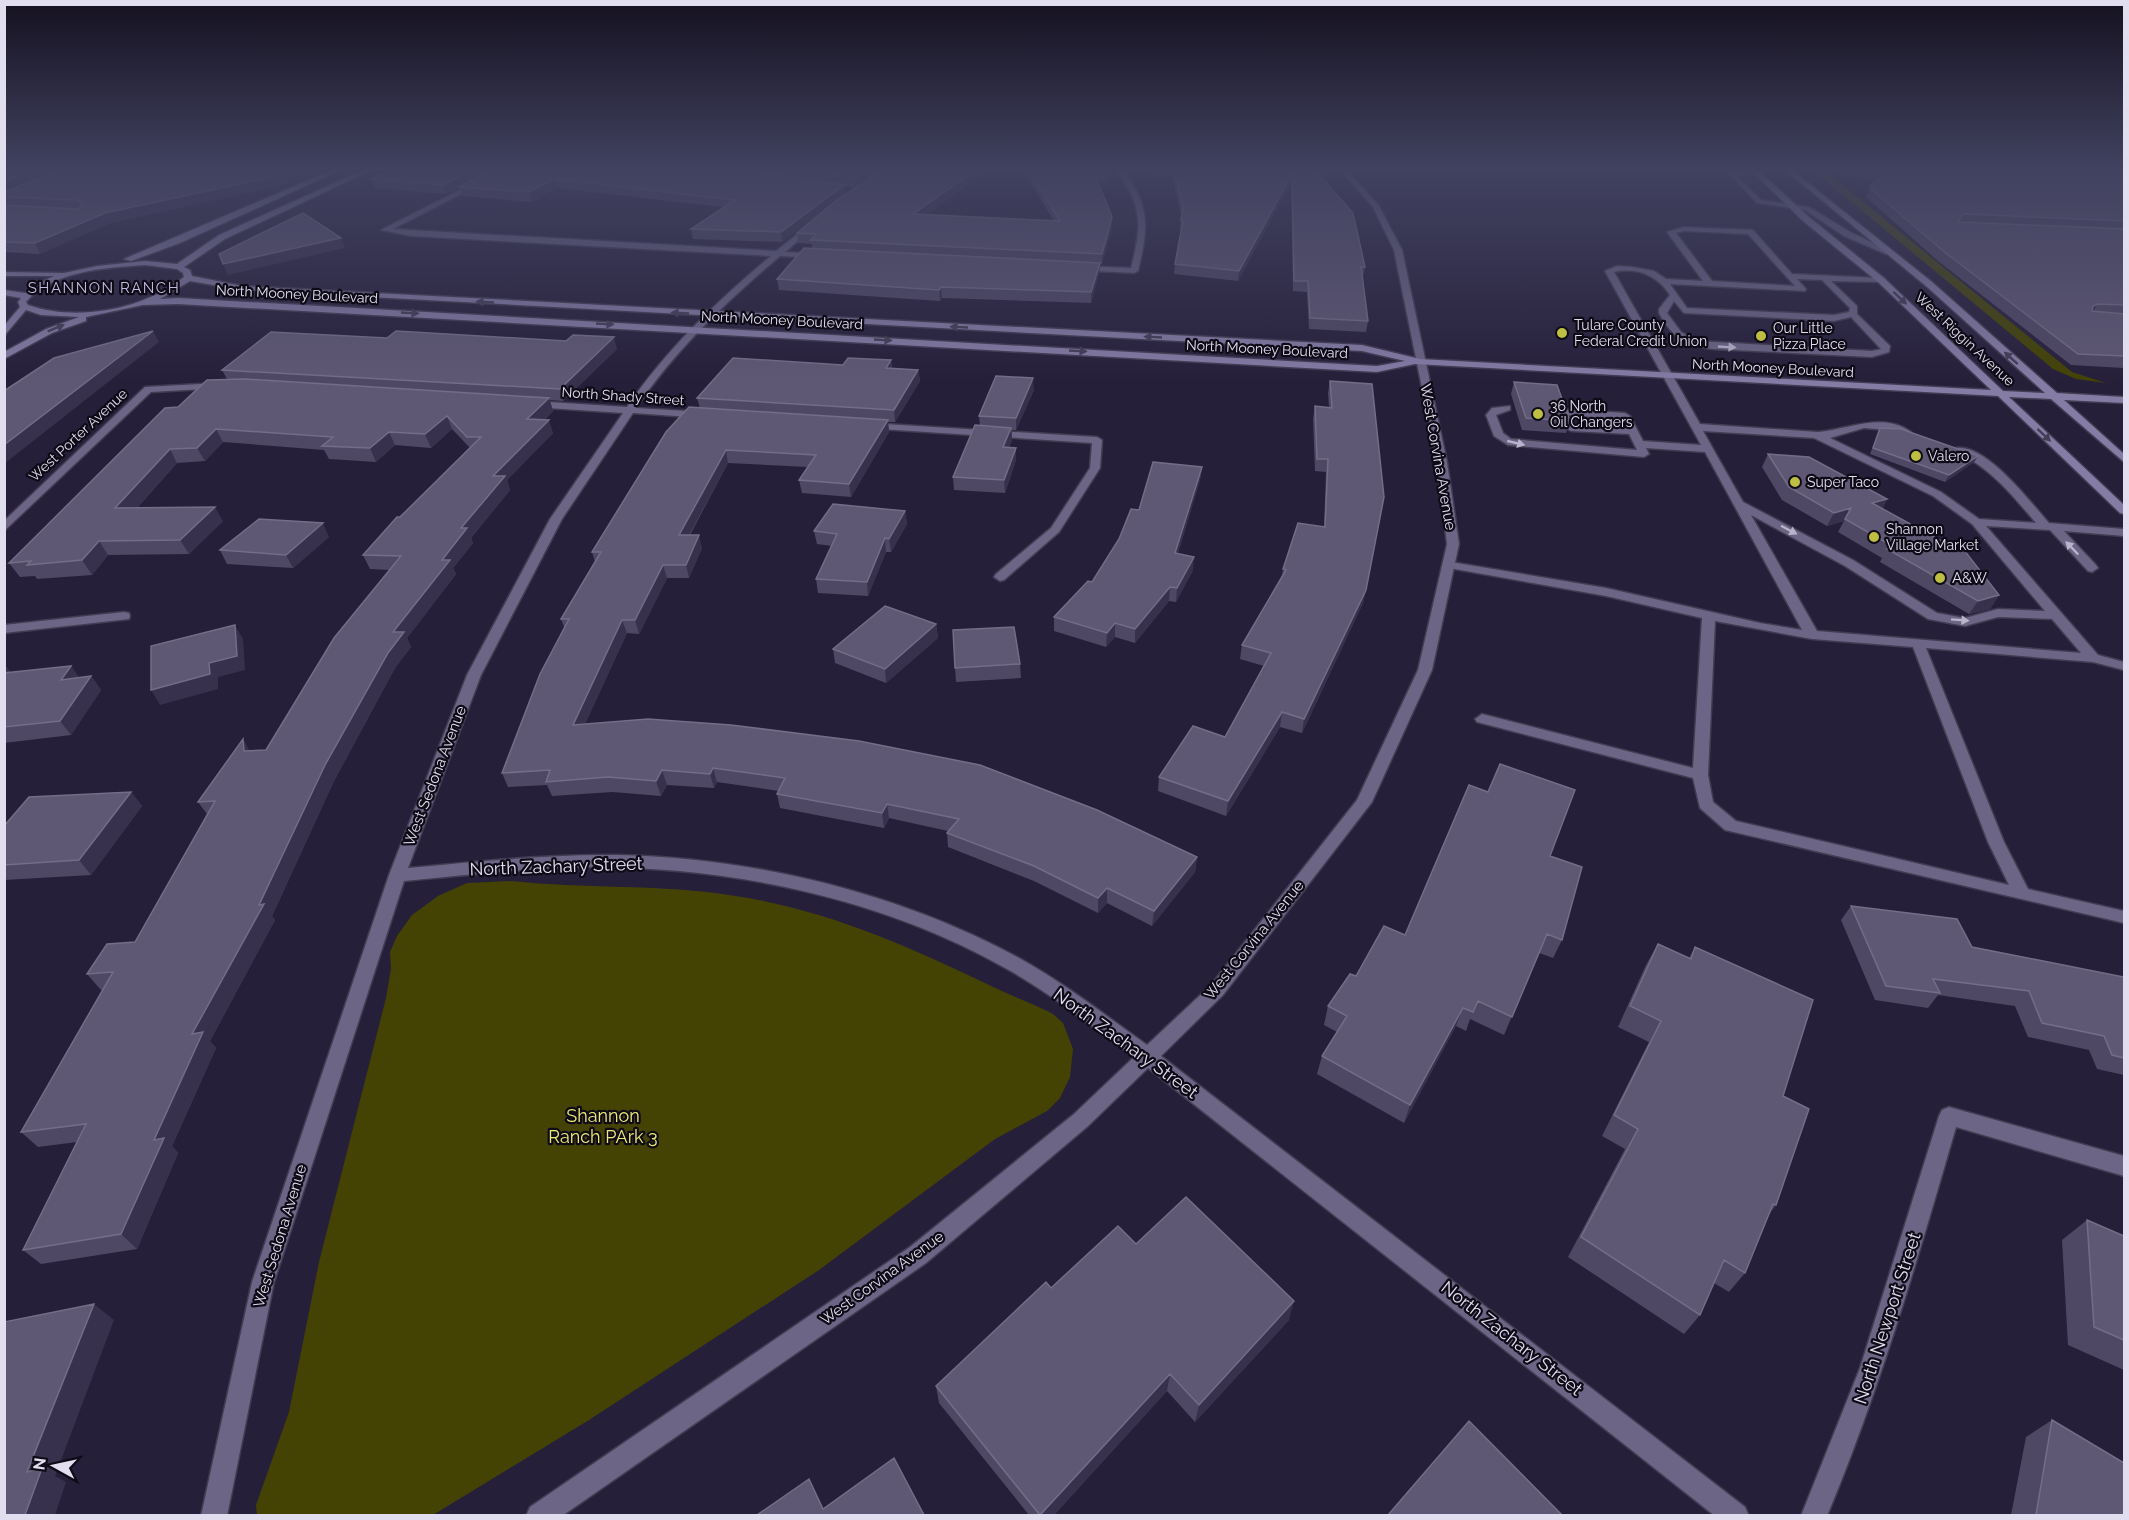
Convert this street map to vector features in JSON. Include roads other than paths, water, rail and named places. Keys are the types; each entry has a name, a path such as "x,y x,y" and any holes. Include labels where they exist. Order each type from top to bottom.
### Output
{"street":[{"path":"96,269 177,241"},
{"path":"179,267 216,241"},
{"path":"538,241 824,256"},
{"name":"West Sedona Avenue","path":"214,1515 263,1282 397,875 474,675 556,519 628,410 655,374 709,314 793,241"},
{"path":"1074,268 1134,271 1141,241"},
{"name":"West Corvina Avenue","path":"539,1515 918,1256 1081,1120 1217,990 1364,802 1425,670 1453,544 1442,462 1395,241"},
{"path":"1675,241 1710,284"},
{"path":"1665,281 1802,289 1758,241"},
{"name":"West Riggin Avenue","path":"1833,241 1881,280 2124,511"},
{"path":"1863,241 1889,252"},
{"name":"West Riggin Avenue","path":"1875,241 1929,284 2124,459"},
{"path":"4,356 49,331 165,295 188,278 188,272 179,267 145,263 72,274 44,285 26,296 22,302 24,307"},
{"path":"1812,635 1609,271 1616,268 1651,271 1665,281 1684,310 1834,318 1862,322"},
{"path":"4,274 72,274"},
{"path":"1790,276 1881,280"},
{"name":"North Mooney Boulevard","path":"188,278 242,288 1362,348 1420,362 2124,400"},
{"path":"1824,278 1854,308 1853,314"},
{"path":"4,292 26,296"},
{"path":"1675,295 1663,309 1663,313 1681,339 1702,345 1872,354 1886,350 1885,346 1853,314"},
{"name":"North Mooney Boulevard","path":"142,303 188,301 1377,369 1420,362"},
{"path":"24,307 50,315 121,308"},
{"path":"4,333 24,307"},
{"path":"1834,318 1853,314"},
{"name":"West Porter Avenue","path":"4,528 148,389 233,386"},
{"name":"North Shady Street","path":"522,403 710,415"},
{"path":"1494,426 1508,416 1496,410 1491,415 1494,426 1508,442 1525,445 1641,449 1707,448"},
{"path":"1629,423 1568,419 1629,423"},
{"path":"1629,423 1641,449"},
{"path":"862,425 1097,440 1095,468 1054,530 1000,577"},
{"path":"1694,427 1816,435 1842,435 1854,427 1900,430 1921,437"},
{"path":"1816,435 1937,495 1976,522 2093,658"},
{"path":"1953,448 1975,455 1991,466 2092,568"},
{"path":"1737,503 1863,571 1933,616 1965,622 1998,613 2056,615"},
{"path":"1976,522 2124,532"},
{"path":"1449,564 1606,592 1708,616 1812,635 2093,658 2124,666"},
{"path":"4,629 124,616"},
{"path":"1708,616 1700,775 1706,804 1731,826 2124,917"},
{"path":"1918,644 1996,842 2022,894"},
{"path":"1482,719 1700,775"},
{"name":"North Zachary Street","path":"397,875 552,862 648,862 728,870 826,888 910,915 995,954 1074,1003 1147,1056 1736,1515"},
{"name":"North Newport Street","path":"1814,1515 1842,1452 1890,1319 1949,1116 2124,1166"}],"place":[{"name":"Tulare County Federal Credit Union","path":"1562,333"},
{"name":"Our Little Pizza Place","path":"1761,336"},
{"name":"36 North Oil Changers","path":"1538,414"},
{"name":"Valero","path":"1916,456"},
{"name":"Super Taco","path":"1795,482"},
{"name":"Shannon Village Market","path":"1874,537"},
{"name":"A&W","path":"1940,578"}],"district":[{"name":"SHANNON RANCH","path":"104,288"}],"park label":[{"name":"Shannon Ranch PArk 3","path":"603,1125"}]}
